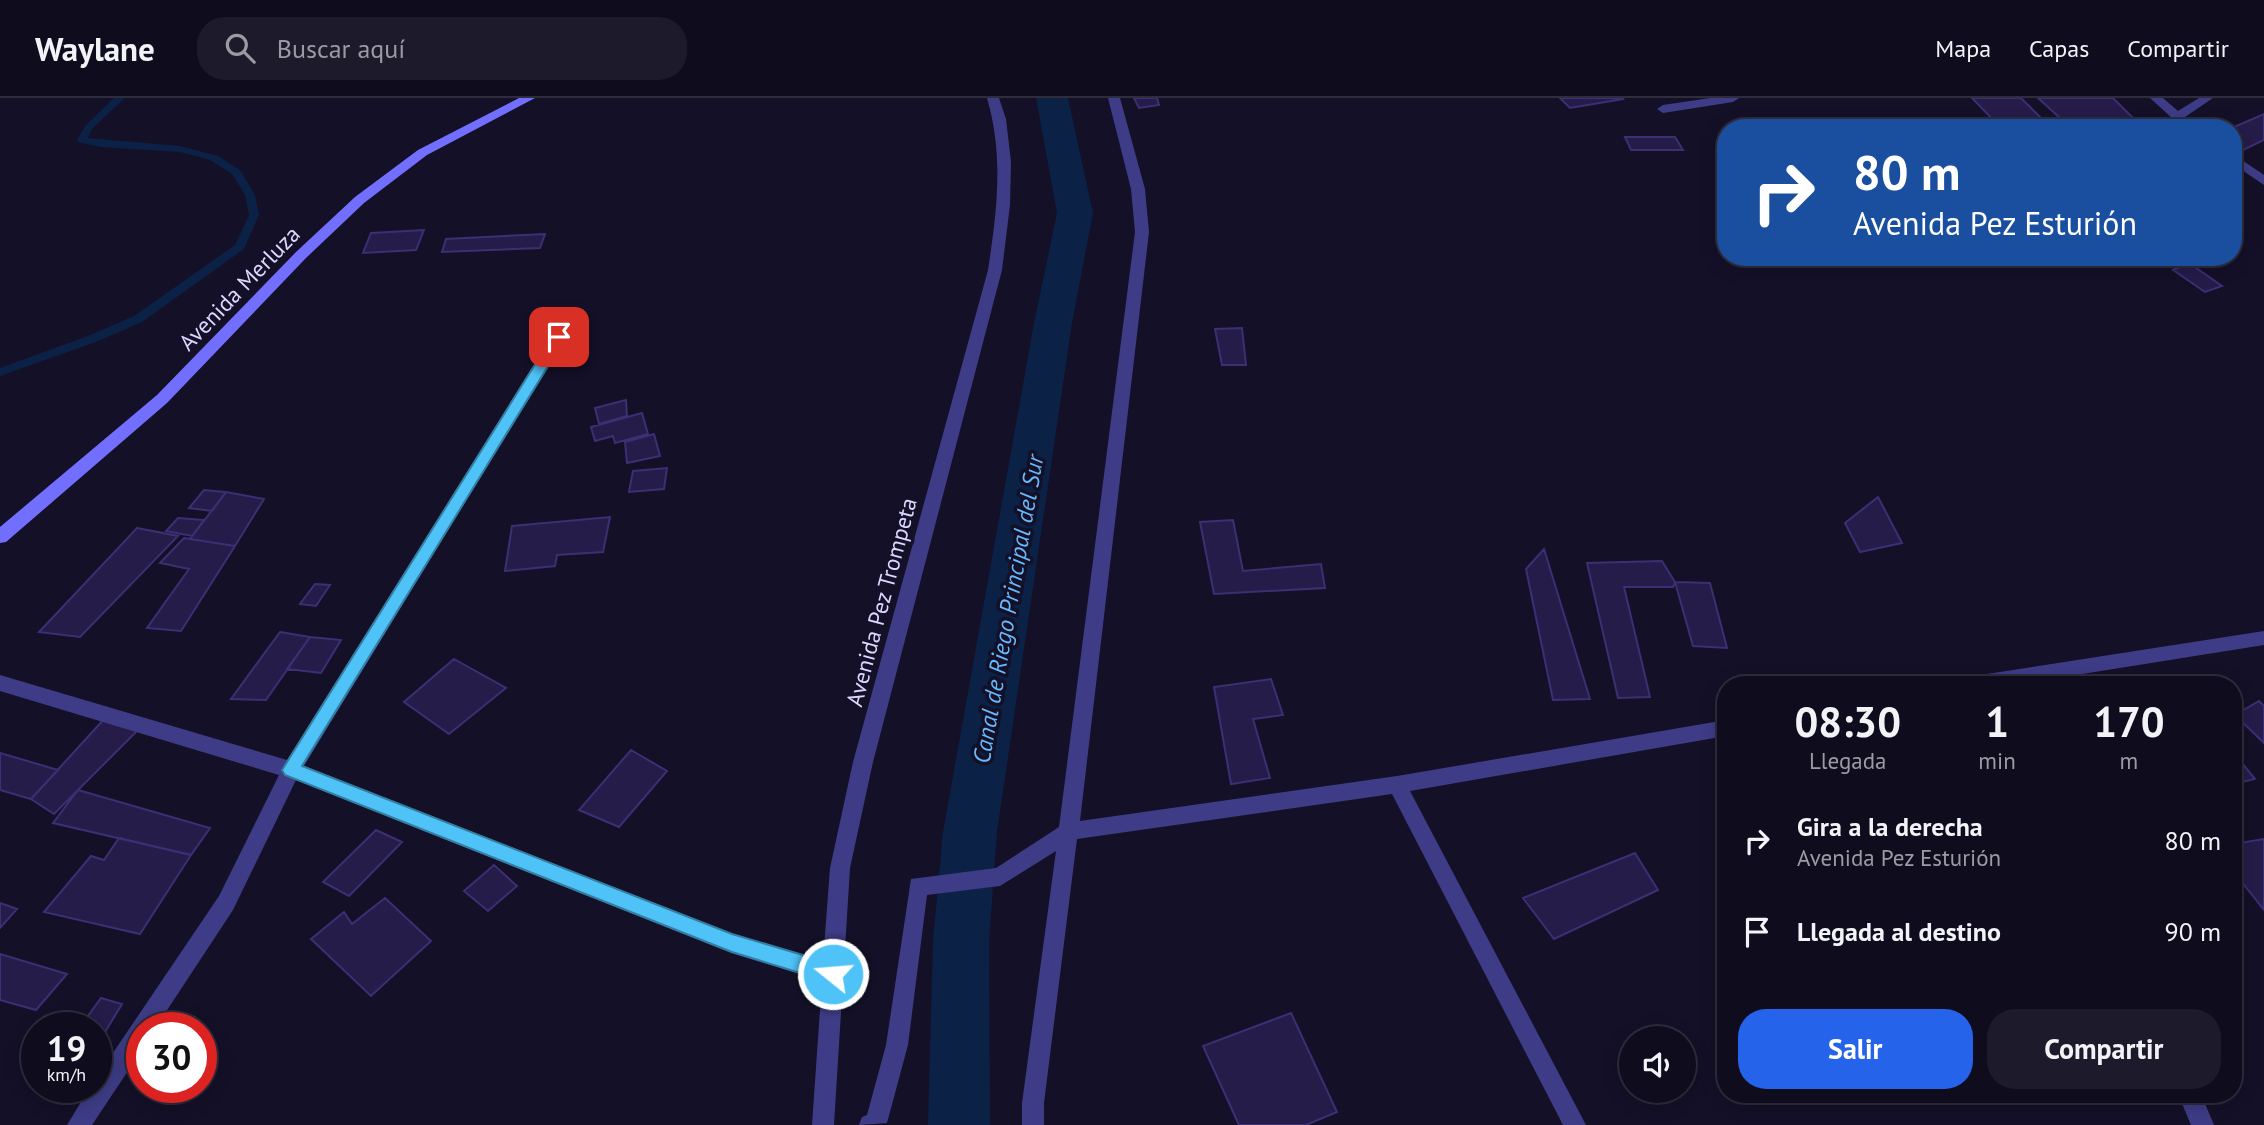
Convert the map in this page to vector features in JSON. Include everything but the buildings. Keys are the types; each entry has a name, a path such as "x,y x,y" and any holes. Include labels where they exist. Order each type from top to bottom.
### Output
{"main road":[{"name":"Avenida Merluza","path":"0,537 160,401 350,207 392,173 439,143 529,98"}],"street":[{"name":"Avenida Pez Trompeta","path":"822,1125 840,868 863,762 995,270 1006,187 1004,141 993,98"},
{"path":"1033,1125 1033,1103 1070,831 1096,597 1142,232 1138,189 1114,98"},
{"path":"1663,109 1733,98"},
{"path":"2156,98 2180,119"},
{"path":"2177,117 2207,98"},
{"path":"2242,165 2264,181"},
{"path":"154,1012 226,904 291,770 559,337"},
{"path":"2039,676 2264,638"},
{"path":"0,683 291,770 732,943 833,974"},
{"path":"870,1125 876,1123 897,1045 918,886 1000,877 1070,831 1397,785 1717,729"},
{"path":"1397,785 1575,1125"},
{"path":"78,1125 126,1053"},
{"path":"2193,1103 2203,1125"}],"waterway":[{"path":"0,372 92,339 138,319 240,247 254,215 250,195 236,172 214,158 180,149 100,144 82,140 88,128 120,98"},
{"name":"Canal de Riego Principal del Sur","path":"959,1125 961,941 970,832 1053,323 1075,213 1052,98"}],"route":[{"path":"559,337 291,770 732,943 833,974"}]}
